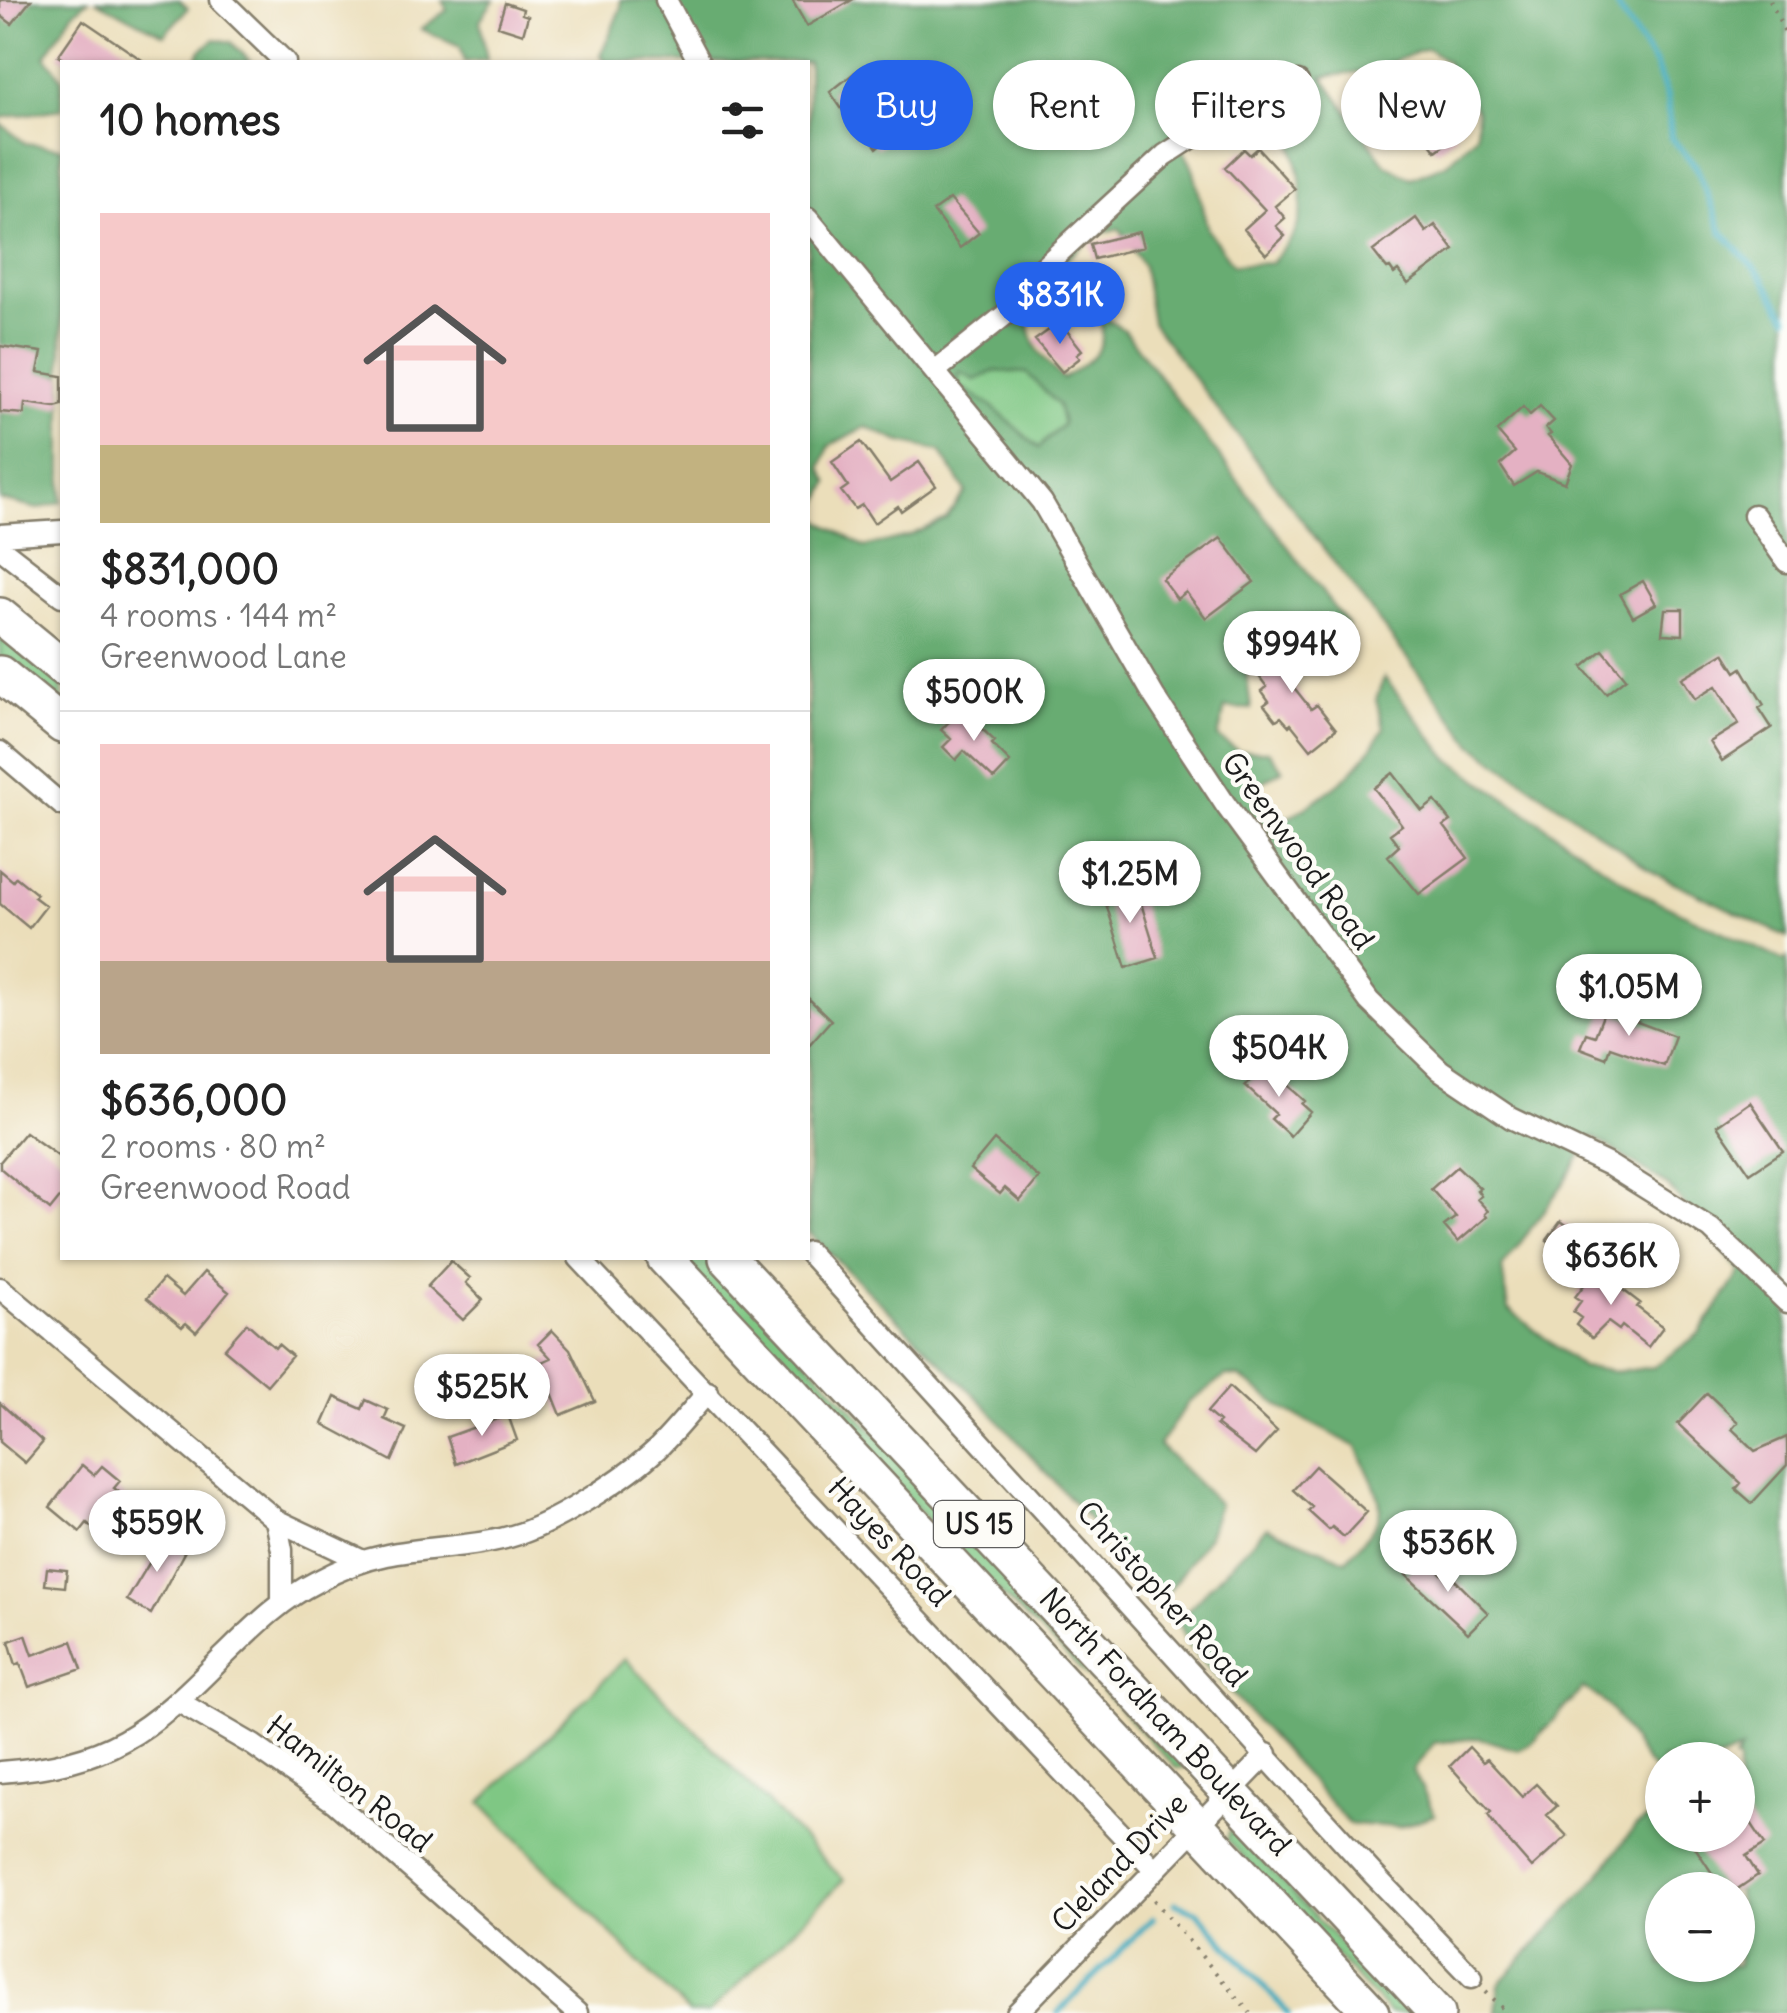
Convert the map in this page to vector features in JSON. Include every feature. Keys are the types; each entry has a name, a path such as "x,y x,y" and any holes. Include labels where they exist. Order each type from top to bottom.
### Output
{"highway":[{"path":"0,616 60,665"},
{"path":"0,674 60,723"},
{"name":"North Fordham Boulevard","path":"666,1260 1372,2013"},
{"name":"North Fordham Boulevard","path":"730,1260 1437,2013"}],"street":[{"path":"220,0 236,7 283,60"},
{"path":"666,0 698,60"},
{"path":"935,371 1005,314 1036,274 1172,150"},
{"name":"Greenwood Road","path":"810,220 1042,502 1154,696 1225,804 1369,1001 1440,1070 1511,1118 1609,1165 1711,1228 1787,1302"},
{"path":"1754,516 1787,562"},
{"path":"0,535 60,531"},
{"path":"0,548 60,594"},
{"path":"0,752 60,804"},
{"name":"Christopher Road","path":"810,1254 1373,1874 1472,1977"},
{"name":"Hayes Road","path":"581,1260 708,1392 1148,1877"},
{"path":"0,1288 276,1520 363,1561"},
{"path":"0,1772 44,1767 115,1747 179,1702 251,1629 314,1582 363,1561 521,1533 582,1502 655,1450 708,1392"},
{"path":"276,1520 282,1550 282,1603"},
{"name":"Hamilton Road","path":"179,1702 254,1745 334,1802 578,2013"},
{"name":"Cleland Drive","path":"1017,2013 1267,1754"}],"path":[{"path":"1770,0 1787,36"},
{"path":"1148,1877 1250,2013"},
{"path":"1472,1977 1507,2013"}],"green space":[{"path":"0,0 89,0 73,13 45,56 60,75 60,109 0,118"},
{"path":"95,0 179,0 188,8 164,35"},
{"path":"442,0 494,0 480,20 487,60 464,60 460,46 421,29 447,10"},
{"path":"620,0 1787,0 1787,937 1656,874 1473,745 1152,323 1143,266 1120,229 1098,232 1067,259 1069,288 1054,287 1029,307 1028,318 1036,347 1063,379 1090,359 1100,346 1102,327 1098,314 1124,330 1347,625 1351,643 1334,645 1300,627 1261,647 1245,661 1251,709 1225,708 1218,738 1239,751 1268,751 1283,770 1256,786 1264,807 1288,818 1354,770 1384,728 1376,700 1384,677 1448,758 1642,894 1784,961 1787,958 1787,2013 1496,2013 1499,1984 1590,1886 1635,1827 1645,1821 1645,1852 1755,1852 1755,1742 1645,1742 1645,1760 1611,1709 1583,1688 1535,1740 1518,1750 1479,1738 1434,1743 1413,1770 1435,1815 1399,1827 1349,1824 1187,1644 1178,1620 1267,1527 1346,1560 1372,1529 1380,1507 1357,1447 1287,1411 1239,1377 1226,1376 1188,1403 1159,1445 1219,1504 1208,1536 1162,1600 982,1402 810,1234 810,60 605,60 601,55 621,7","holes":["1155,60 1321,60 1321,150 1294,150 1302,201 1293,236 1271,263 1233,265 1208,230 1193,168 1183,150 1155,150","995,371 1027,373 1058,405 1063,424 1039,448 989,404 958,386 959,372 975,380","866,427 898,441 940,451 966,492 946,519 909,536 864,547 812,516 829,483 821,468 829,446","1592,1136 1668,1186 1741,1272 1700,1333 1654,1367 1617,1372 1582,1367 1508,1309 1502,1268 1564,1183"]},
{"path":"215,39 231,42 249,60 197,60 201,50"},
{"path":"0,123 25,143 60,148 60,503 38,509 0,500"},
{"path":"959,371 975,380 995,371 1027,373 1058,405 1063,424 1038,449 989,404 958,387"},
{"path":"0,638 60,681 60,710 0,660"},
{"path":"682,1260 714,1260 1186,1767 1176,1768 1092,1680 971,1566"},
{"path":"625,1659 844,1880 709,2013 689,2013 481,1802"},
{"path":"1229,1831 1235,1832 1412,2013 1389,2013 1227,1840"}],"building":[{"path":"0,0 31,0 12,24 0,15"},
{"path":"792,0 852,0 807,26"},
{"path":"505,3 523,9 522,14 528,16 523,34 498,26"},
{"path":"83,20 142,60 65,60 58,56"},
{"path":"840,84 840,106 830,92"},
{"path":"1243,150 1250,155 1260,150 1295,189 1275,206 1285,218 1276,226 1285,236 1266,254 1244,229 1265,210 1225,167"},
{"path":"950,199 979,233 960,248 933,211"},
{"path":"1416,218 1426,232 1435,225 1454,250 1408,284 1398,271 1394,274 1387,269 1373,251"},
{"path":"1139,232 1143,247 1094,259 1090,244"},
{"path":"1094,273 1097,292 1078,296 1074,276"},
{"path":"1060,322 1082,350 1077,354 1080,358 1062,372 1035,340"},
{"path":"0,346 42,352 38,372 60,376 60,406 25,403 24,414 0,412"},
{"path":"1540,406 1554,421 1546,428 1551,434 1548,436 1572,464 1565,483 1537,472 1514,486 1500,465 1515,452 1497,431 1523,407 1530,415"},
{"path":"861,442 890,482 919,462 936,486 901,511 898,506 874,523 862,505 855,509 841,491 848,486 832,462"},
{"path":"1221,538 1254,582 1206,618 1186,592 1177,599 1162,579"},
{"path":"1643,581 1656,604 1633,617 1620,594"},
{"path":"1665,609 1683,609 1683,635 1662,634"},
{"path":"1290,638 1305,658 1284,675 1311,709 1317,705 1336,729 1311,749 1291,724 1281,717 1276,720 1264,705 1269,701 1262,691 1267,687 1254,670"},
{"path":"1603,650 1626,678 1606,694 1583,667"},
{"path":"1724,653 1736,672 1742,668 1764,705 1759,708 1772,728 1722,761 1710,742 1739,724 1716,686 1695,699 1682,678"},
{"path":"961,709 995,741 992,744 1010,762 994,779 964,751 956,760 943,747 951,739 941,730"},
{"path":"1393,773 1422,811 1435,801 1451,821 1444,826 1468,858 1419,894 1388,856 1399,846 1390,834 1402,825 1374,788"},
{"path":"0,870 13,881 16,877 46,906 29,928 0,904"},
{"path":"1135,884 1158,958 1126,968 1103,894"},
{"path":"810,1000 831,1020 810,1044"},
{"path":"1605,1010 1675,1036 1664,1066 1610,1047 1606,1058 1580,1048 1586,1033 1595,1036"},
{"path":"1265,1065 1305,1101 1302,1104 1311,1112 1290,1136 1271,1119 1276,1114 1245,1086"},
{"path":"1750,1102 1783,1151 1750,1173 1717,1125"},
{"path":"25,1132 60,1158 60,1198 50,1210 0,1168 0,1162"},
{"path":"994,1140 1039,1178 1020,1201 1005,1188 1000,1194 970,1169"},
{"path":"1457,1166 1480,1188 1477,1190 1481,1196 1477,1199 1488,1211 1487,1217 1458,1242 1444,1226 1456,1217 1431,1189"},
{"path":"1561,1221 1591,1244 1576,1263 1547,1240"},
{"path":"451,1261 470,1278 466,1283 483,1300 463,1320 427,1287"},
{"path":"1588,1263 1640,1303 1637,1307 1663,1327 1648,1347 1622,1326 1619,1330 1608,1322 1592,1338 1576,1325 1581,1318 1573,1312 1581,1301 1575,1297 1584,1285 1575,1278"},
{"path":"204,1272 229,1292 196,1332 186,1323 182,1327 147,1298 163,1279 183,1296"},
{"path":"247,1323 275,1348 278,1344 292,1356 267,1385 224,1349"},
{"path":"552,1330 570,1349 595,1401 561,1415 543,1371 542,1362 551,1358 538,1344"},
{"path":"1229,1387 1277,1431 1255,1455 1216,1425 1219,1422 1207,1412"},
{"path":"1707,1393 1738,1422 1732,1429 1755,1451 1787,1437 1787,1465 1752,1503 1736,1489 1741,1483 1678,1424"},
{"path":"335,1397 362,1409 366,1400 388,1410 384,1419 406,1429 392,1461 323,1424"},
{"path":"0,1403 43,1442 25,1463 0,1442"},
{"path":"508,1415 517,1440 456,1464 447,1437"},
{"path":"82,1465 94,1475 102,1466 120,1481 114,1488 136,1506 107,1540 87,1523 80,1532 50,1507"},
{"path":"1315,1466 1367,1512 1344,1537 1332,1527 1329,1530 1308,1511 1312,1507 1293,1490"},
{"path":"166,1535 187,1547 151,1614 127,1600"},
{"path":"1425,1557 1447,1579 1450,1575 1488,1613 1468,1633 1406,1575"},
{"path":"47,1568 67,1570 65,1587 45,1585"},
{"path":"26,1635 33,1655 72,1641 82,1669 29,1687 20,1663 16,1665 9,1641"},
{"path":"1469,1747 1483,1762 1487,1759 1522,1797 1536,1784 1557,1806 1547,1815 1567,1836 1532,1868 1497,1828 1488,1815 1491,1812 1450,1766"},
{"path":"1755,1829 1765,1844 1755,1850"},
{"path":"1698,1852 1752,1852 1746,1856 1758,1875 1755,1877 1755,1872 1711,1872"}],"waterway":[{"path":"1613,0 1655,64 1667,97 1671,138 1696,166 1722,232 1763,278 1787,317"},
{"path":"1175,1903 1197,1912 1288,2013"},
{"path":"1058,2013 1153,1918"}]}
